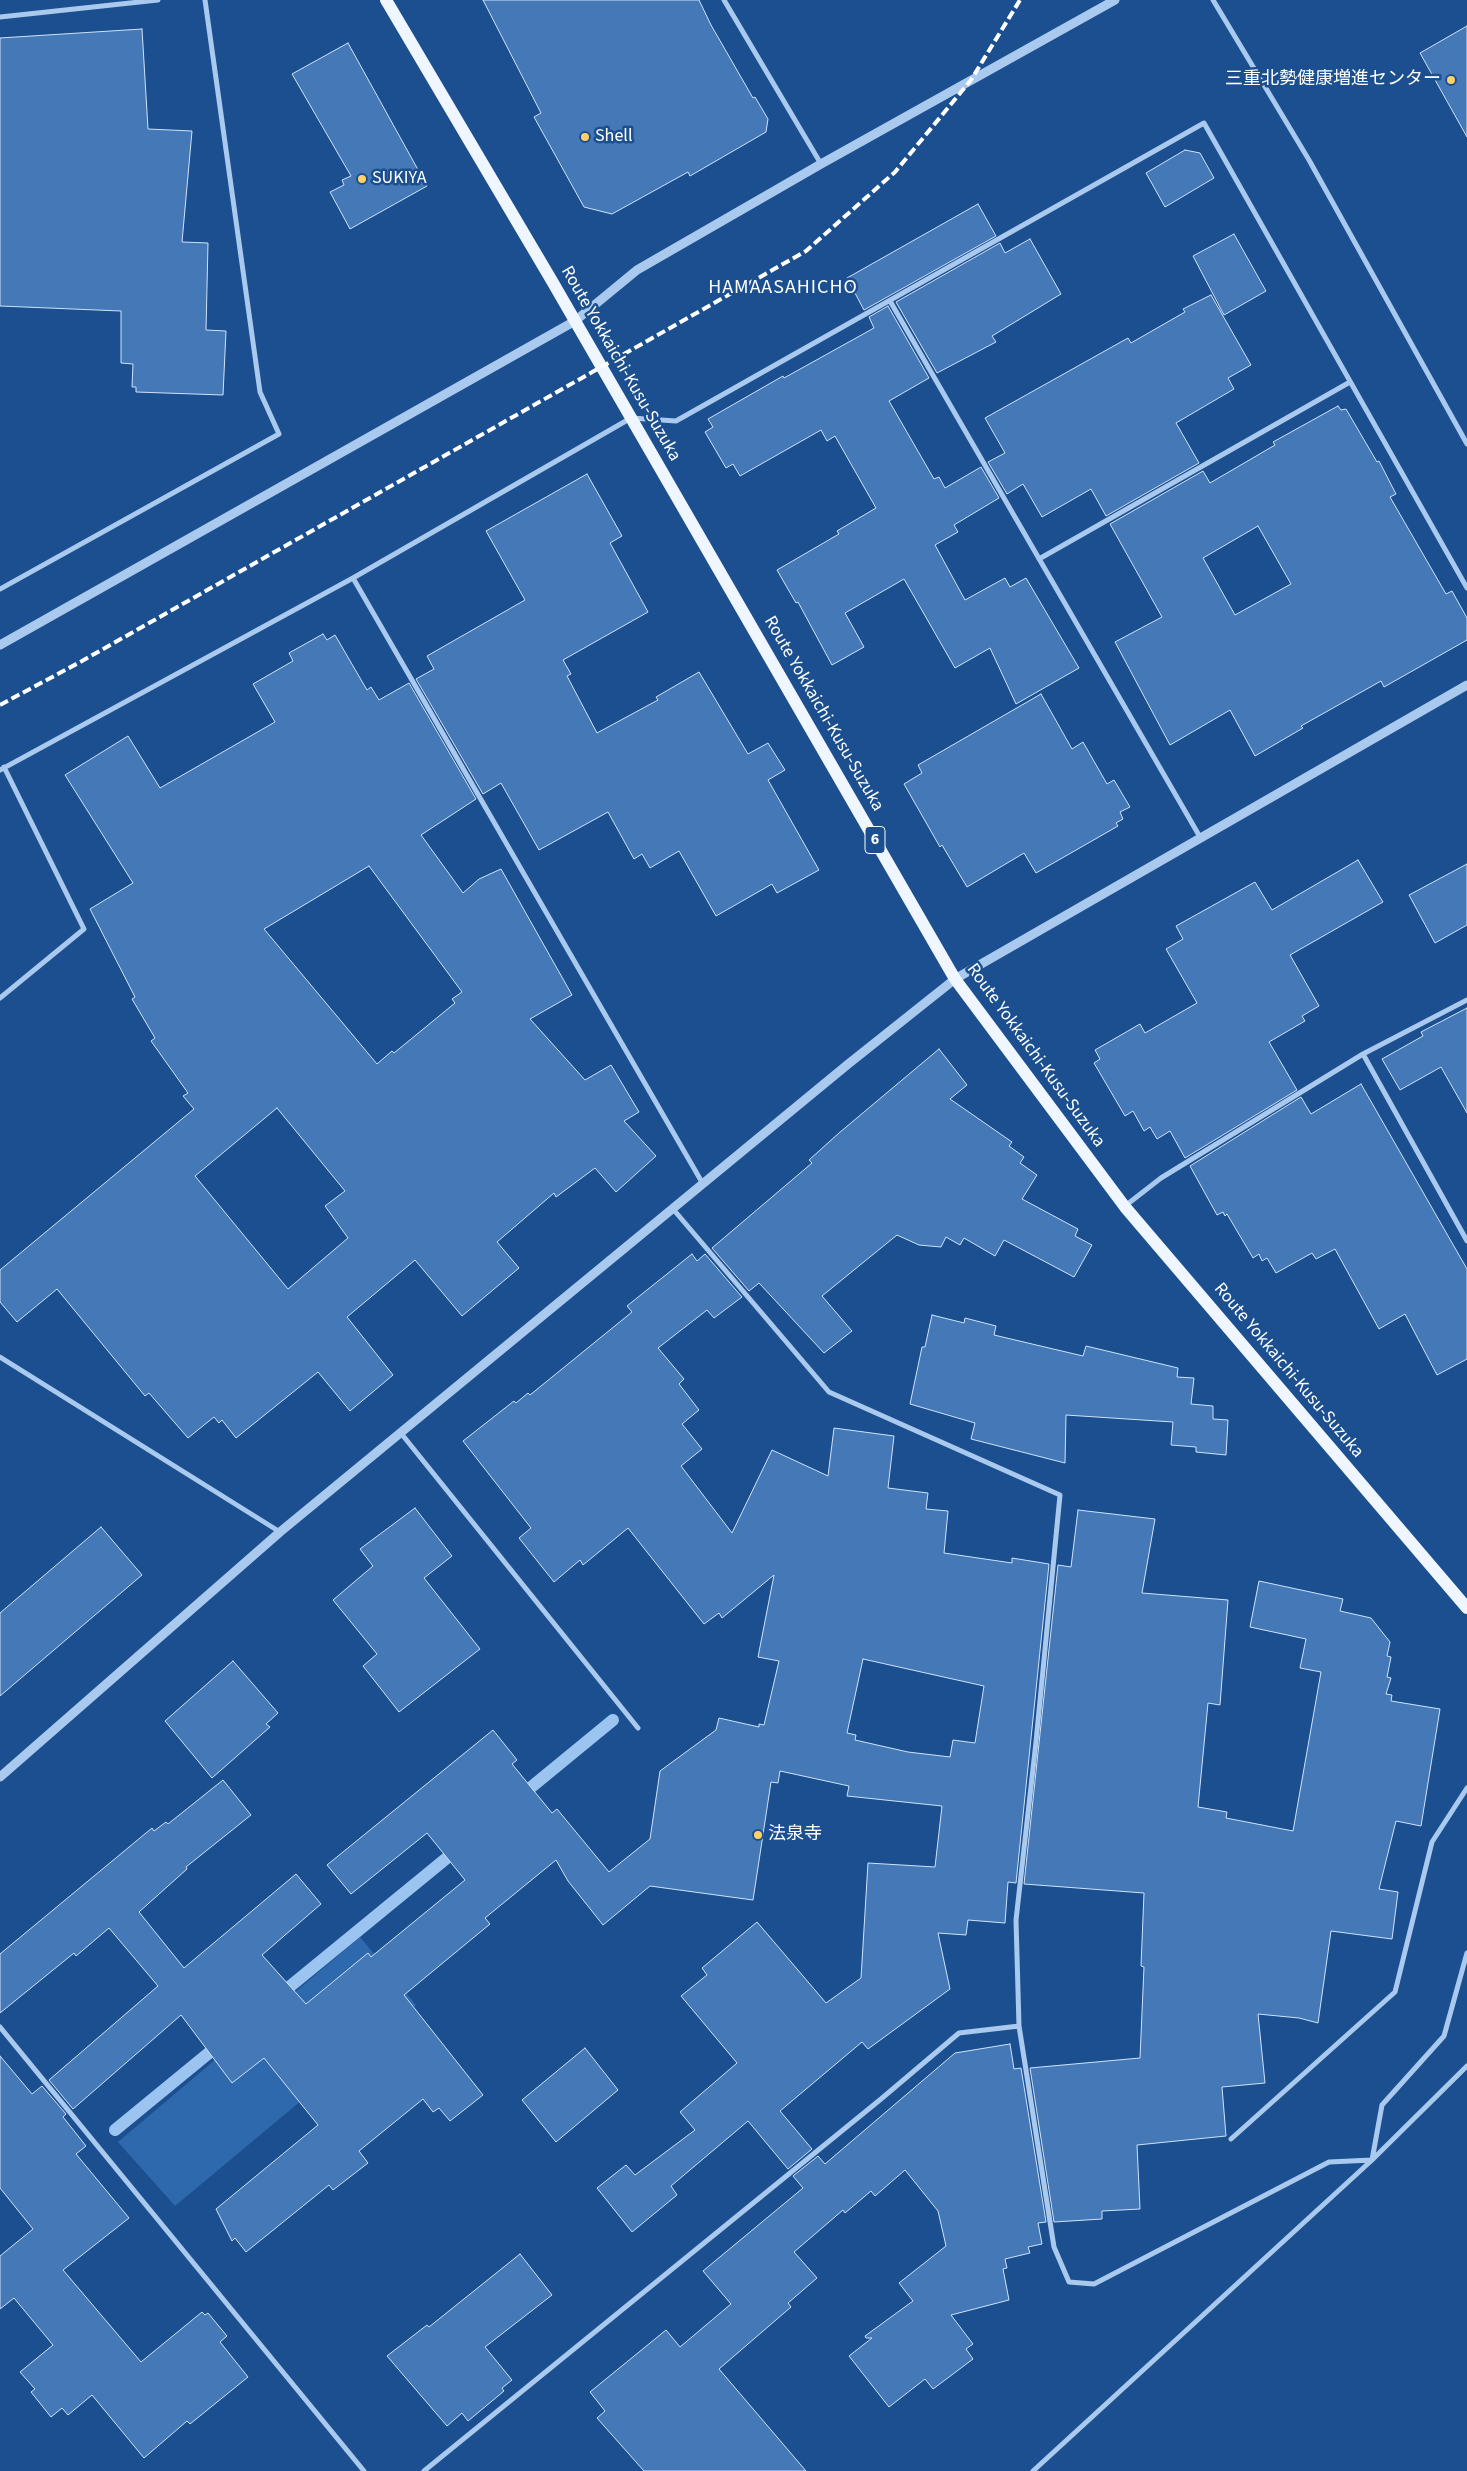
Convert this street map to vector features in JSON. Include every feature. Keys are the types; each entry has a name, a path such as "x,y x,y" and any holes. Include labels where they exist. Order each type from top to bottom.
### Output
{"main road":[{"name":"Route Yokkaichi-Kusu-Suzuka","path":"386,0 575,321 955,978 1125,1207 1467,1608"}],"street":[{"path":"0,17 158,0"},
{"path":"0,589 279,434 260,392 205,0"},
{"path":"724,0 821,164"},
{"path":"0,645 575,321 637,270 821,164 1115,0"},
{"path":"1213,0 1309,160 1467,444"},
{"path":"0,998 84,929 2,768 353,578 631,418 676,421 1204,123 1467,588"},
{"path":"890,301 1200,837"},
{"path":"1039,559 1350,382"},
{"path":"353,578 703,1184"},
{"path":"0,1777 280,1532 955,978 1467,685"},
{"path":"1125,1207 1161,1178 1363,1054 1467,1000"},
{"path":"1363,1054 1467,1241"},
{"path":"673,1209 829,1392 1060,1495 1036,1742 1016,1920 1019,2026 1054,2247 1069,2282 1094,2284 1329,2162 1372,2160"},
{"path":"1,1358 280,1532"},
{"path":"400,1432 424,1458 638,1728"},
{"path":"1231,2139 1395,1992 1432,1842 1467,1788"},
{"path":"1372,2160 1382,2105 1444,2036 1467,1953"},
{"path":"0,2026 364,2471"},
{"path":"424,2471 874,2106 959,2033 1019,2026"},
{"path":"1033,2471 1372,2160 1467,2066"}],"shaded area":[{"path":"360,1937 416,2005 175,2206 118,2142"}],"building":[{"path":"483,0 699,0 711,25 753,98 755,97 768,119 766,132 690,176 688,172 612,214 584,207 534,117 541,113"},
{"name":"三重北勢健康増進センター","path":"1467,26 1467,137 1420,53"},
{"path":"142,29 148,129 192,131 182,242 208,243 206,330 226,331 223,395 136,392 136,387 132,387 133,364 121,363 121,311 0,306 0,38"},
{"path":"348,43 427,186 350,229 330,192 344,185 342,180 351,176 292,74"},
{"path":"1185,150 1200,153 1214,178 1165,207 1146,173"},
{"path":"978,204 996,236 864,310 847,278"},
{"path":"1234,234 1266,291 1224,315 1193,256"},
{"path":"1030,239 1061,294 992,336 996,342 937,373 896,302 1000,243 1005,253"},
{"path":"1211,295 1251,365 1228,378 1234,389 1176,423 1199,463 1106,516 1091,489 1042,517 1023,484 1007,494 988,462 1005,453 985,418 1128,338 1131,343 1185,312 1183,309"},
{"path":"888,306 929,378 889,401 934,479 939,477 945,488 981,467 999,498 954,525 958,532 935,545 965,600 1005,578 1010,587 1026,578 1079,668 1016,704 990,648 955,668 904,579 845,613 864,647 832,665 798,602 796,603 777,570 839,534 837,531 876,508 835,436 827,441 821,430 740,476 733,464 726,468 705,432 713,427 708,419 783,376 784,378 874,328 869,317"},
{"path":"1338,406 1341,410 1346,409 1377,462 1379,461 1396,494 1390,497 1446,594 1452,591 1467,618 1467,640 1384,687 1381,681 1301,726 1303,728 1255,756 1230,710 1170,745 1115,642 1162,617 1110,524 1203,471 1210,483 1275,445 1273,442","holes":["1258,526 1291,584 1235,615 1203,558"]},
{"path":"587,474 622,536 610,543 648,612 563,660 571,674 567,676 597,733 658,700 656,697 699,672 748,754 768,743 785,770 768,780 819,870 777,893 772,884 716,916 679,851 650,868 642,854 634,859 608,812 539,850 501,783 483,794 416,679 434,669 427,656 525,600 486,531"},
{"path":"323,634 327,640 335,635 367,690 371,687 379,700 409,683 476,799 421,835 463,893 479,879 501,869 572,995 530,1019 585,1080 611,1065 639,1112 624,1121 656,1156 616,1192 595,1168 556,1197 554,1193 497,1242 519,1268 462,1316 415,1260 347,1317 393,1375 350,1411 318,1372 236,1438 222,1420 219,1423 214,1417 188,1438 149,1393 145,1396 57,1289 17,1322 0,1302 0,1270 194,1109 183,1096 188,1093 151,1041 155,1038 132,999 135,997 90,909 133,883 65,775 128,736 160,788 275,722 253,684 293,661 289,653","holes":["369,866 462,992 452,999 455,1003 394,1053 392,1051 377,1064 264,929","277,1108 345,1191 325,1206 348,1238 288,1289 195,1176"]},
{"path":"1041,694 1072,749 1083,742 1107,784 1114,780 1130,807 1120,812 1123,819 1116,823 1118,826 1036,873 1024,853 967,887 942,845 940,847 904,784 922,773 918,765"},
{"path":"1358,860 1383,902 1290,955 1319,1006 1302,1016 1305,1021 1269,1042 1297,1090 1185,1158 1170,1131 1157,1139 1150,1127 1144,1131 1133,1111 1125,1116 1094,1063 1100,1059 1095,1050 1140,1024 1145,1033 1197,1003 1166,949 1183,939 1176,926 1255,882 1272,910"},
{"path":"1467,864 1467,925 1435,943 1409,895"},
{"path":"1467,1008 1467,1113 1441,1067 1400,1090 1382,1059 1423,1036 1421,1032"},
{"path":"939,1049 967,1085 950,1099 1012,1142 1009,1146 1024,1157 1020,1163 1037,1175 1022,1199 1078,1229 1075,1236 1092,1245 1074,1277 1004,1240 995,1256 964,1238 960,1245 946,1237 941,1247 919,1245 897,1235 822,1296 852,1331 824,1353 759,1283 749,1291 712,1248 812,1163 809,1160 839,1133"},
{"path":"1361,1084 1467,1269 1467,1359 1437,1375 1405,1314 1379,1329 1335,1249 1316,1259 1312,1253 1276,1273 1267,1258 1262,1261 1259,1254 1253,1258 1227,1214 1225,1216 1223,1212 1217,1215 1190,1166 1301,1097 1311,1114"},
{"path":"692,1254 697,1261 705,1254 742,1297 714,1318 707,1310 658,1348 684,1379 679,1384 699,1410 682,1424 702,1449 681,1466 732,1533 772,1450 828,1476 834,1428 894,1436 888,1488 928,1493 926,1509 948,1511 944,1553 1012,1563 1012,1558 1049,1564 1016,1883 1008,1882 1005,1923 968,1920 966,1935 938,1933 950,1989 868,2049 862,2042 780,2111 812,2149 788,2169 748,2121 671,2186 677,2195 632,2232 597,2188 626,2165 635,2175 695,2130 680,2112 737,2063 681,1996 707,1975 702,1968 757,1922 826,2003 861,1978 868,1863 935,1867 942,1806 847,1796 849,1786 780,1771 778,1783 771,1782 753,1900 650,1886 603,1925 568,1881 556,1860 485,1918 490,1924 404,1995 483,2095 450,2121 439,2108 433,2112 423,2099 359,2151 368,2163 333,2190 329,2185 246,2252 235,2238 232,2241 216,2209 318,2125 264,2058 232,2083 181,2015 73,2109 49,2080 158,1986 109,1928 76,1956 74,1953 0,2013 0,1954 152,1828 154,1831 166,1822 168,1824 223,1780 251,1815 186,1867 187,1869 139,1912 184,1968 296,1874 321,1904 262,1955 306,2004 368,1953 371,1957 465,1880 427,1833 351,1894 327,1865 493,1730 517,1760 512,1764 552,1813 557,1809 609,1872 650,1839 660,1771 716,1730 719,1718 759,1727 759,1724 764,1725 779,1661 758,1657 774,1575 722,1618 719,1613 704,1624 628,1528 583,1565 580,1560 554,1582 519,1538 531,1528 463,1441 514,1401 516,1403 528,1393 530,1395 632,1312 627,1306","holes":["863,1659 984,1686 975,1743 953,1740 950,1757 908,1752 855,1740 856,1735 847,1733"]},
{"path":"932,1315 964,1323 965,1318 996,1326 994,1335 1083,1356 1086,1346 1178,1368 1177,1377 1194,1378 1191,1404 1213,1406 1213,1419 1228,1420 1226,1455 1196,1452 1196,1447 1171,1445 1173,1422 1066,1415 1065,1463 971,1439 975,1423 910,1404 922,1347 925,1347"},
{"path":"415,1508 452,1556 424,1578 480,1649 399,1712 363,1666 377,1654 333,1600 373,1566 360,1549"},
{"path":"1078,1510 1155,1519 1142,1593 1228,1600 1220,1705 1208,1703 1198,1807 1227,1812 1226,1818 1293,1831 1321,1672 1300,1668 1306,1639 1250,1627 1259,1581 1343,1599 1340,1611 1371,1618 1390,1642 1387,1656 1391,1657 1387,1677 1391,1678 1386,1694 1392,1695 1391,1701 1440,1709 1421,1826 1396,1821 1379,1889 1398,1892 1392,1939 1331,1931 1318,2023 1299,2018 1258,2014 1265,2083 1222,2087 1226,2136 1137,2145 1140,2209 1102,2211 1102,2219 1054,2222 1030,2068 1140,2058 1144,1967 1141,1966 1144,1893 1024,1884 1058,1565 1071,1567"},
{"path":"101,1527 142,1575 0,1696 0,1613"},
{"path":"233,1661 278,1713 266,1724 270,1727 212,1778 165,1721"},
{"path":"1010,2044 1014,2069 1021,2068 1046,2222 1038,2223 1042,2244 1028,2247 1030,2253 1005,2259 1007,2268 1003,2269 1009,2300 951,2315 973,2344 966,2349 973,2359 933,2389 925,2379 889,2407 849,2356 872,2338 866,2338 865,2336 913,2301 899,2283 946,2246 938,2211 905,2170 875,2196 871,2191 845,2213 843,2210 794,2252 817,2278 788,2303 791,2307 719,2369 806,2471 644,2471 597,2418 605,2411 590,2392 666,2330 680,2347 731,2304 703,2271 803,2188 793,2176 818,2156 825,2164 955,2053"},
{"path":"585,2048 618,2090 556,2142 522,2100"},
{"path":"0,2056 32,2094 42,2086 66,2114 63,2117 86,2146 76,2154 129,2218 63,2270 141,2362 202,2312 205,2315 208,2313 227,2336 220,2342 248,2377 190,2424 187,2421 144,2458 92,2395 68,2415 62,2408 51,2417 31,2392 35,2389 20,2372 53,2345 14,2298 0,2309 0,2256 33,2229 0,2188"},
{"path":"520,2254 552,2295 485,2347 512,2380 502,2388 504,2391 468,2421 462,2413 447,2426 387,2356 427,2325 429,2327"}],"waterway":[{"path":"518,1798 613,1720"},
{"path":"277,1997 459,1848"},
{"path":"115,2130 221,2043"}],"railway":[{"path":"0,705 82,661 806,251 895,172 971,80 1020,0"}],"place":[{"name":"三重北勢健康増進センター","path":"1451,80"},
{"name":"Shell","path":"585,137"},
{"name":"SUKIYA","path":"362,179"},
{"name":"法泉寺","path":"758,1835"}],"district":[{"name":"HAMAASAHICHO","path":"783,289"}]}
